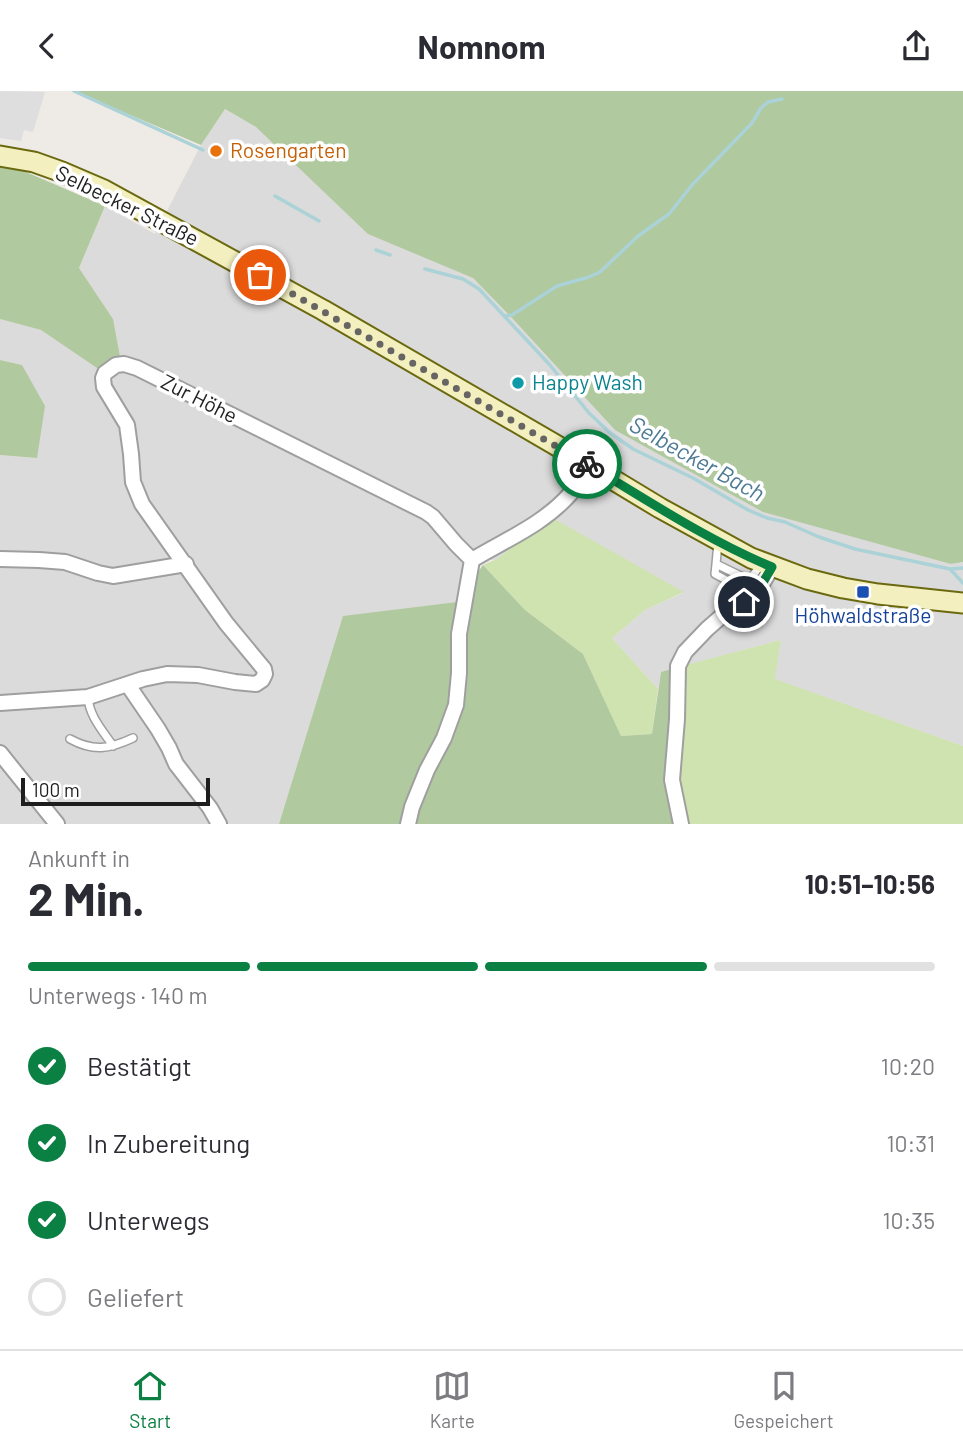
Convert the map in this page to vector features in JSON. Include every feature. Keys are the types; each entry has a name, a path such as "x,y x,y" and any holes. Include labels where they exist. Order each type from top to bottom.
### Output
{"main road":[{"name":"Selbecker Straße","path":"0,156 34,162 104,190 312,304 718,541 768,565 807,579 863,592 963,603"}],"street":[{"name":"Zur Höhe","path":"0,703 88,697 142,679 167,674 198,674 256,684 265,674 264,669 226,622 142,504 133,482 127,425 104,387 105,373 116,365 124,364 137,368 426,512 472,560"},
{"path":"408,824 412,807 456,705 459,634 472,560 523,532 554,509 573,491 588,465"},
{"path":"0,559 65,562 113,576 186,565"},
{"path":"681,824 672,779 678,666 685,652 707,628 758,591 768,565"},
{"path":"128,685 158,729 176,764 219,824"},
{"path":"0,753 57,824"}],"lane":[{"path":"718,541 716,564 749,580 768,565"},
{"path":"88,697 89,707 113,746"},
{"path":"70,739 94,749 113,746 133,738"}],"shaded area":[{"path":"0,91 45,92 33,132 24,130 21,141 0,138"},
{"path":"225,109 256,127 430,259 473,278 513,319 951,564 963,562 963,746 774,679 781,640 661,672 658,689 612,638 645,610 683,593 547,515 497,560 475,559 457,602 343,617 279,824 0,824 0,455 37,458 22,365 0,360 0,319 41,330 100,369 113,319 79,268 105,206 155,234 201,145"}],"green space":[{"path":"74,91 963,91 963,562 951,564 763,512 615,430 473,278 368,234 256,127 225,109 201,145"},
{"path":"0,166 12,166 105,206 79,268 113,319 120,357 100,370 41,330 0,319"},
{"path":"0,360 22,365 45,406 37,458 0,455"},
{"path":"551,517 684,592 645,610 612,638 658,689 652,734 621,736 583,654 525,610 483,565 497,559"},
{"path":"483,565 525,610 583,654 621,736 652,734 661,672 675,668 679,824 279,824 343,616 457,602"},
{"path":"781,640 775,679 963,746 963,824 689,824 676,781 682,666"}],"waterway":[{"name":"Selbecker Bach","path":"74,91 203,150"},
{"path":"504,316 512,315 557,286 600,272 638,236 669,214 692,185 752,123 761,108 768,102 782,99"},
{"name":"Selbecker Bach","path":"275,196 319,221"},
{"name":"Selbecker Bach","path":"376,250 390,255"},
{"name":"Selbecker Bach","path":"425,269 463,279 479,289 549,364 589,413 633,449 767,518 785,522 855,549 950,569 963,583"},
{"path":"951,569 963,568"}],"way so far":[{"path":"260,275 587,464"}],"place":[{"name":"Rosengarten","path":"216,151"},
{"name":"Happy Wash","path":"518,383"},
{"name":"Höhwaldstraße","path":"863,592"}],"route":[{"path":"587,464 718,541 772,567 758,591 744,602"}]}
